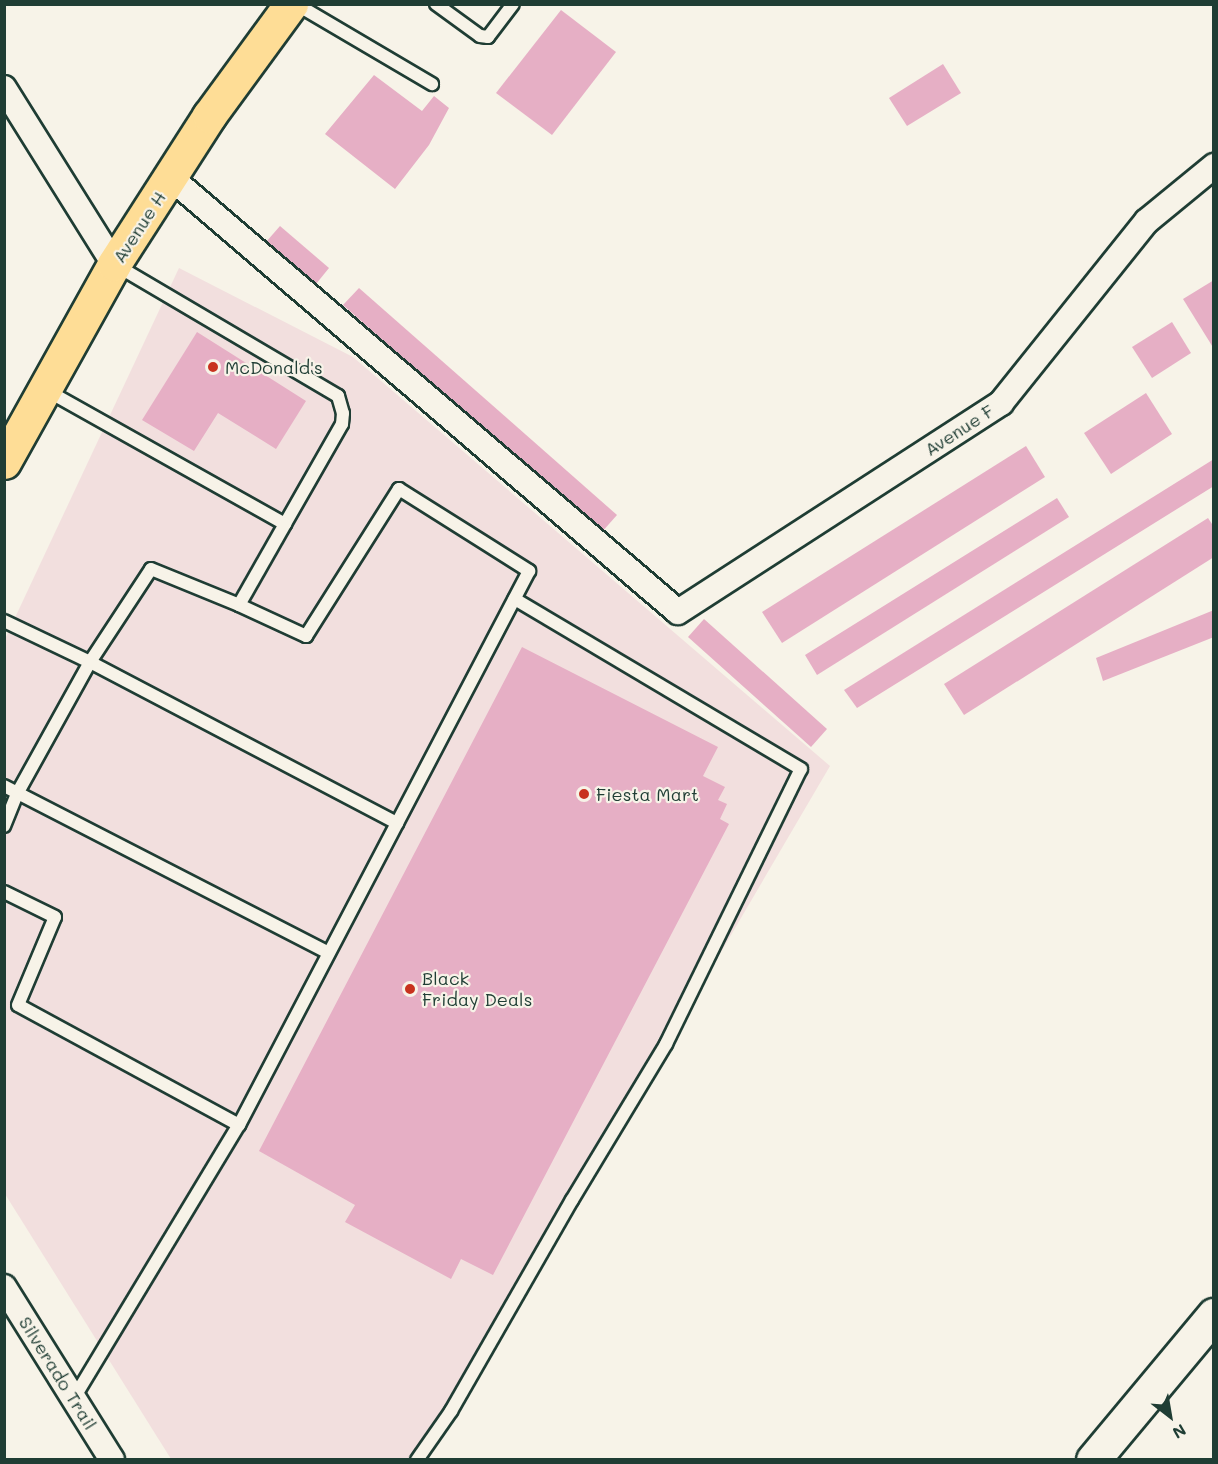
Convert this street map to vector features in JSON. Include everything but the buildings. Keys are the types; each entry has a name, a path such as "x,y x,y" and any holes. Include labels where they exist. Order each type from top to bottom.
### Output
{"main road":[{"name":"Avenue H","path":"10,440 45,390 114,264 209,116 294,4"}],"street":[{"path":"4,88 114,264"},
{"name":"Avenue F","path":"171,178 678,612 1001,403 1147,221 1214,166"},
{"name":"Silverado Trail","path":"4,1287 112,1460"},
{"path":"1093,1460 1214,1315"}],"lane":[{"path":"294,4 432,84"},
{"path":"436,4 480,36 488,37 513,4"},
{"path":"114,264 338,396 343,413 342,424 239,605"},
{"path":"45,390 285,524"},
{"path":"4,826 18,792 90,662 151,569 239,605 306,636 399,489 529,571 239,1125 74,1398"},
{"path":"417,1460 451,1412 572,1200 666,1044 801,769 515,599"},
{"path":"4,621 90,662 397,823"},
{"path":"4,786 329,953"},
{"path":"4,892 55,917 18,1005 239,1125"}],"shaded area":[{"path":"179,268 353,357 830,766 424,1459 171,1459 5,1194 5,639"}],"place":[{"name":"McDonald's","path":"213,367"},
{"name":"Fiesta Mart","path":"584,794"},
{"name":"Black Friday Deals","path":"410,989"}]}
